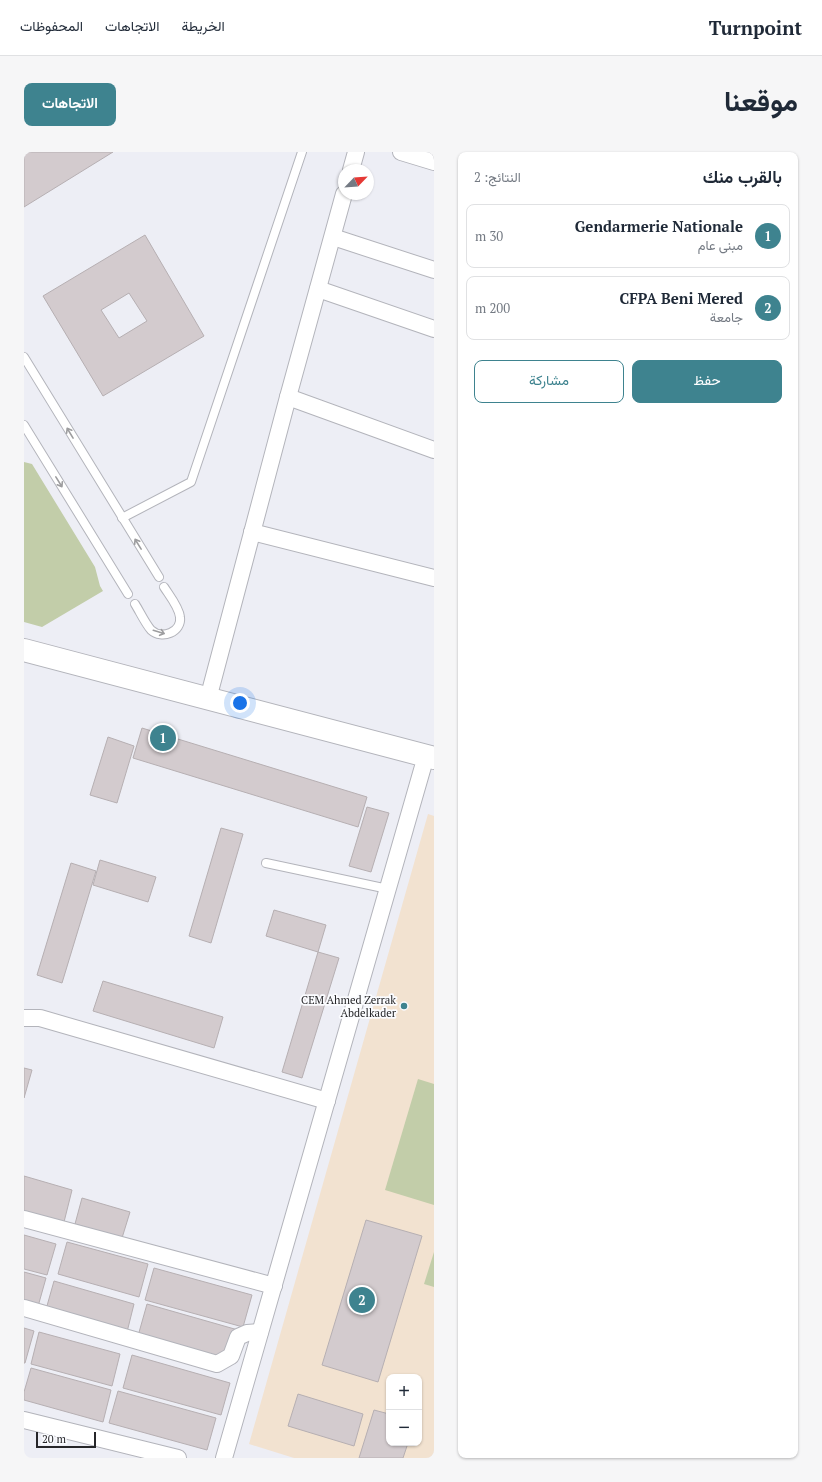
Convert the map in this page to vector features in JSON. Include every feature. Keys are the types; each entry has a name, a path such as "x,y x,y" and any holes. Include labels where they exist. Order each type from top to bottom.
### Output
{"street":[{"path":"353,164 356,152"},
{"path":"402,152 434,162"},
{"path":"208,699 288,397 342,200"},
{"path":"333,237 434,270"},
{"path":"318,289 434,329"},
{"path":"288,397 434,450"},
{"path":"252,532 434,578"},
{"path":"24,650 430,757 388,889 224,1458"},
{"path":"24,1018 40,1018 327,1101"},
{"path":"24,1219 274,1286"},
{"path":"24,1308 217,1364 230,1356 238,1337 247,1333 260,1332"},
{"path":"24,1420 178,1458"}],"lane":[{"path":"122,518 191,482 302,152"},
{"path":"24,357 158,577"},
{"path":"24,425 128,594"},
{"path":"134,604 152,630 163,635 170,634 175,630 180,619 179,613 164,587"},
{"path":"266,863 388,889"}],"shaded area":[{"path":"428,814 434,816 434,1458 294,1458 249,1444"}],"green space":[{"path":"24,462 32,464 95,567 100,586 103,591 42,627 24,622"},
{"path":"418,1079 434,1084 434,1205 385,1190"},
{"path":"434,1252 434,1287 424,1284"}],"building":[{"path":"24,152 113,152 24,207"},
{"path":"145,235 204,336 103,396 43,296","holes":["129,293 147,321 119,338 101,310"]},
{"path":"142,728 367,797 358,827 133,758"},
{"path":"108,737 134,746 117,803 90,795"},
{"path":"367,807 389,813 371,872 349,866"},
{"path":"221,828 243,834 211,943 189,936"},
{"path":"100,860 156,877 148,902 93,885"},
{"path":"71,863 96,871 62,983 37,975"},
{"path":"274,910 326,925 318,952 266,936"},
{"path":"318,952 339,958 302,1078 282,1072"},
{"path":"103,981 223,1017 214,1048 93,1011"},
{"path":"24,1068 32,1070 24,1098"},
{"path":"24,1176 72,1190 64,1222 24,1211"},
{"path":"82,1198 130,1212 122,1238 75,1224"},
{"path":"366,1220 422,1236 378,1382 322,1365"},
{"path":"24,1235 56,1244 47,1275 24,1269"},
{"path":"67,1242 148,1264 139,1297 58,1274"},
{"path":"154,1268 252,1295 243,1327 145,1300"},
{"path":"24,1272 46,1278 37,1310 24,1306"},
{"path":"54,1281 134,1304 126,1336 45,1313"},
{"path":"147,1304 245,1332 236,1363 138,1336"},
{"path":"24,1328 34,1331 25,1363 24,1363"},
{"path":"39,1332 120,1354 112,1386 31,1364"},
{"path":"132,1355 230,1383 221,1415 123,1388"},
{"path":"31,1368 111,1390 103,1422 24,1400 24,1392"},
{"path":"118,1391 216,1418 207,1450 109,1423"},
{"path":"298,1394 363,1414 354,1446 288,1426"},
{"path":"374,1410 386,1413 386,1446 407,1446 403,1458 359,1458"}],"place":[{"name":"Gendarmerie Nationale","path":"163,738"},
{"name":"CEM Ahmed Zerrak Abdelkader","path":"404,1006"},
{"name":"CFPA Beni Mered","path":"362,1300"}]}
